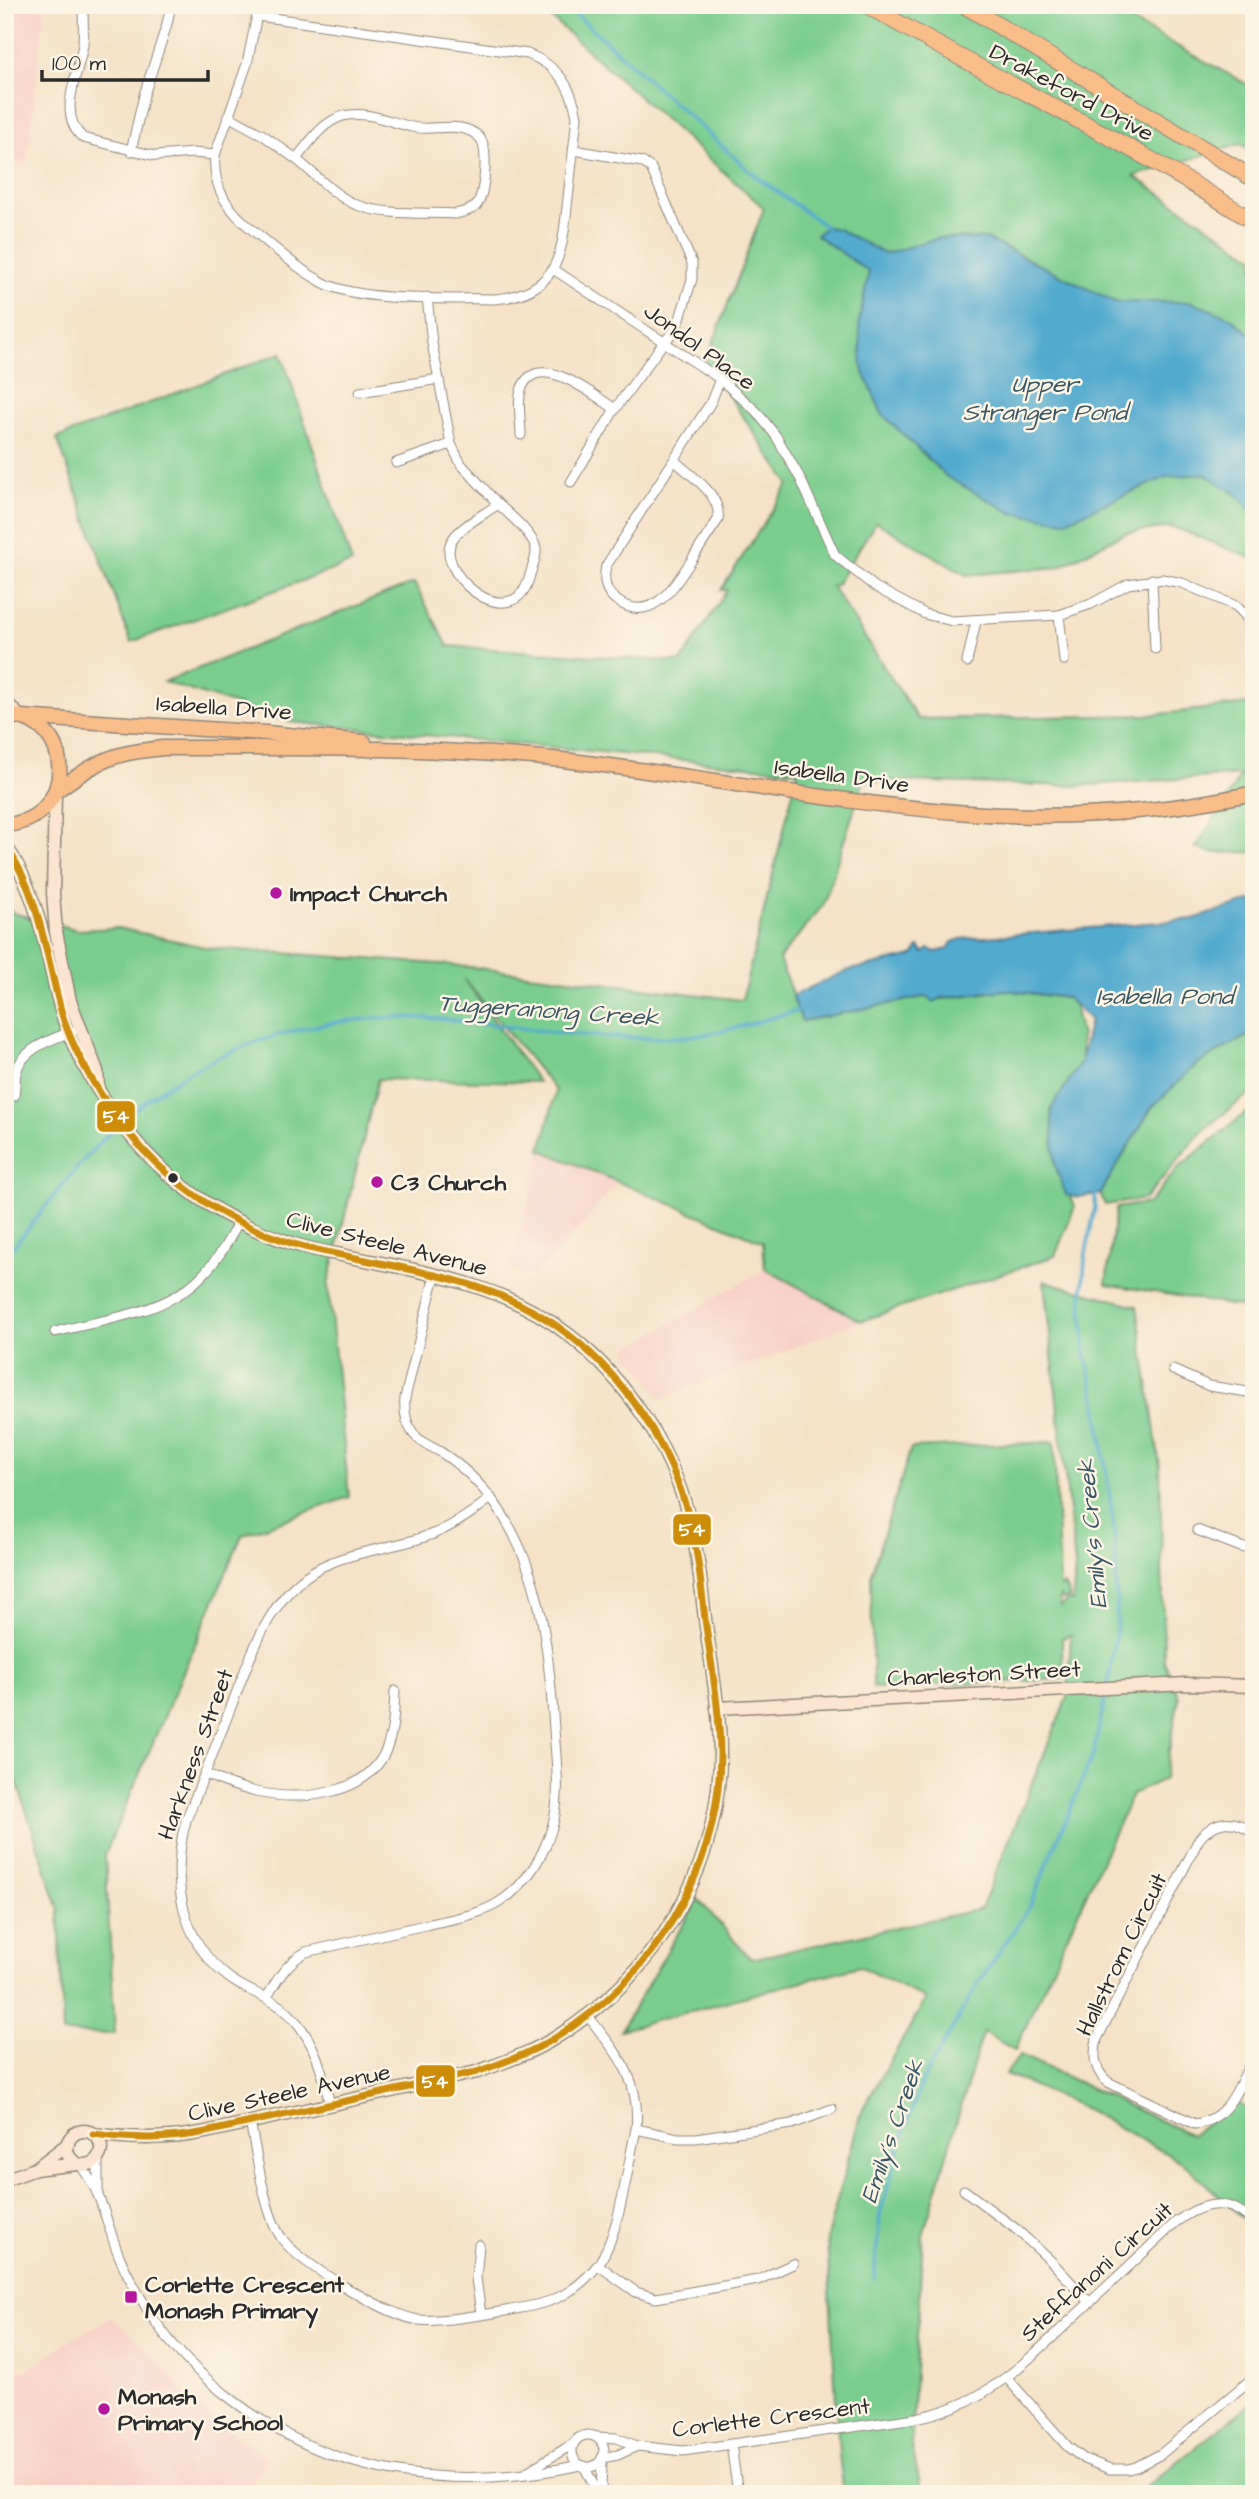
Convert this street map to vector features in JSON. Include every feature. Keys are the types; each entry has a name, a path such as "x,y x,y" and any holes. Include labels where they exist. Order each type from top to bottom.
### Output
{"highway":[{"name":"Drakeford Drive","path":"867,5 928,41 1158,164 1254,222"},
{"name":"Drakeford Drive","path":"964,5 1254,179"}],"main road":[{"name":"Isabella Drive","path":"15,716 292,735 424,750 551,759 929,809 1008,815 1087,814 1161,808 1254,793"},
{"path":"15,716 45,732 56,748 60,767 55,792"},
{"name":"Isabella Drive","path":"5,825 17,824 35,816 49,803 55,792 89,768 124,754 162,748 424,750"}],"street":[{"path":"83,5 83,45 73,87 70,118 74,130 83,138 156,156 192,153 215,155"},
{"path":"131,151 144,95 171,5"},
{"path":"258,16 516,52 537,58 553,68 565,81 574,98 577,117 562,248 553,269 535,287 512,298 427,297 351,292 327,285 305,272 239,218 227,205 216,181 215,155 247,64 259,5"},
{"path":"228,116 263,135 340,195 357,205 376,210 456,214 468,211 480,199 486,153 480,138 467,130 444,126 415,128 358,114 341,117 327,124 296,159"},
{"path":"571,482 615,409 678,325 693,271 651,168 642,162 574,149"},
{"name":"Jondol Place","path":"553,269 720,379 756,411 781,443 835,555 875,587 925,614 952,621 976,621"},
{"path":"427,297 451,444 461,464 532,539 536,548 527,589 519,598 507,601 485,600 474,594 451,564 449,556 454,537 498,504"},
{"path":"521,435 522,387 528,379 543,373 560,374 615,409"},
{"path":"360,393 439,379"},
{"path":"674,460 716,500 720,509 718,520 669,595 650,606 636,608 622,605 612,598 607,590 604,576 606,566 711,402 720,379"},
{"path":"396,463 451,444"},
{"path":"967,662 976,621 1059,615 1091,604 1128,584 1152,579 1182,583 1236,606 1246,616 1250,634"},
{"path":"1152,579 1155,649"},
{"path":"1059,615 1064,660"},
{"path":"5,701 15,716"},
{"name":"Clive Steele Avenue","path":"55,792 53,893 55,932 65,1003"},
{"name":"Clive Steele Avenue","path":"5,845 20,866 31,892 74,1031 97,1071 98,1086 144,1151 187,1190 238,1222 304,1247 435,1275 505,1295 570,1335 599,1362 638,1408 670,1462 691,1522 717,1708 720,1755 714,1811 708,1840 690,1890 667,1931 638,1969 612,1997 588,2016 540,2046 477,2072 187,2136 137,2139 93,2134"},
{"path":"14,1096 16,1073 27,1054 74,1031"},
{"path":"55,1332 148,1309 186,1292 213,1265 238,1222"},
{"path":"267,1997 284,1968 294,1958 306,1952 491,1907 518,1887 533,1869 545,1848 553,1824 558,1786 550,1662 532,1580 517,1542 491,1499 461,1467 413,1434 405,1417 405,1398 435,1275"},
{"path":"1172,1370 1209,1385 1254,1393"},
{"name":"Harkness Street","path":"330,2105 316,2052 305,2033 291,2016 267,1997 236,1983 210,1962 191,1931 182,1908 178,1882 180,1844 186,1821 266,1624 298,1583 318,1569 341,1559 434,1534 457,1523 491,1499"},
{"path":"1197,1530 1241,1548 1254,1549"},
{"name":"Charleston Street","path":"717,1708 1186,1684 1254,1686"},
{"path":"205,1774 255,1792 282,1796 322,1793 355,1783 375,1767 385,1751 393,1725 395,1691"},
{"name":"Hallstrom Circuit","path":"1254,1833 1243,1824 1219,1822 1199,1839 1097,2039 1094,2053 1098,2070 1108,2082 1195,2124 1208,2123 1228,2106 1254,2055"},
{"path":"250,2122 271,2219 280,2236 292,2251 307,2262 397,2315 427,2321 554,2300 573,2289 598,2265 608,2248 636,2129 636,2092 630,2075 588,2016"},
{"path":"636,2129 678,2138 696,2138 792,2124 832,2109"},
{"path":"35,2169 78,2133 93,2134 99,2141 97,2193"},
{"name":"Clive Steele Avenue","path":"99,2156 116,2145 137,2139"},
{"path":"68,2144 68,2154 79,2165 97,2193 120,2259 155,2320 182,2355 214,2386 267,2425 323,2453 396,2473 464,2479 594,2466 602,2458"},
{"path":"5,2180 35,2169 93,2163 99,2156"},
{"path":"964,2190 1016,2229 1090,2302"},
{"name":"Steffanoni Circuit","path":"909,2419 945,2412 979,2396 1007,2378 1193,2209 1222,2205 1236,2210 1254,2223"},
{"path":"479,2245 476,2278 481,2314"},
{"path":"598,2265 636,2292 656,2298 758,2280 793,2264"},
{"path":"1007,2378 1069,2447 1084,2459 1110,2469 1128,2469 1161,2454 1254,2377"},
{"name":"Corlette Crescent","path":"596,2437 617,2438 636,2446 682,2451 909,2419"},
{"path":"523,2474 583,2435 596,2437 603,2446 600,2494"},
{"path":"573,2444 572,2455 600,2494"},
{"path":"731,2444 738,2494"},
{"name":"Corlette Crescent","path":"602,2458 618,2455 636,2446"}],"shaded area":[{"path":"5,5 45,5 27,164 5,158"},
{"path":"541,1150 618,1181 534,1276 510,1271"},
{"path":"765,1269 861,1321 661,1399 626,1349"},
{"name":"Monash Primary School","path":"112,2317 142,2344 184,2391 224,2427 266,2457 246,2494 5,2494 5,2376 28,2370 66,2343"}],"green space":[{"path":"537,5 1102,5 1254,88 1254,152 1241,144 1134,176 1254,257 1254,559 1173,527 1125,533 1059,567 966,575 876,522 836,585 831,585 918,719 1152,715 1254,703 1254,852 1213,853 1196,848 1241,775 1074,786 864,780 823,905 779,959 802,1021 923,997 942,999 1005,990 1073,999 1081,1036 1081,1095 1064,1184 1075,1206 1055,1256 861,1321 765,1269 763,1242 541,1150 556,1091 464,979 538,1082 378,1079 328,1285 349,1497 242,1535 105,1854 115,2034 63,2033 59,1910 11,1764 5,1766 5,904 13,913 78,930 118,928 209,948 453,965 742,1000 798,771 289,722 164,682 414,583 448,646 681,662 727,590 721,590 789,484 706,362 764,208"},
{"path":"281,353 352,563 131,642 57,438"},
{"path":"1254,1032 1254,1090 1202,1131 1145,1199 1105,1205 1100,1194 1152,1107 1197,1064"},
{"path":"1254,1106 1254,1309 1106,1284 1116,1208 1149,1203 1178,1168"},
{"path":"1044,1281 1137,1306 1160,1467 1164,1661 1179,1697 1164,1779 1132,1794 1015,2050 983,2032 923,2235 911,2442 922,2494 844,2494 839,2455 827,2237 861,2112 926,1999 859,1966 621,2030 698,1899 751,1959 981,1909 1067,1698 1071,1635 1062,1638 1063,1679 873,1688 871,1574 911,1448 1054,1442 1060,1587 1064,1585 1070,1597 1063,1600 1060,1596 1060,1607 1069,1600 1073,1601 1075,1565"},
{"path":"1020,2055 1191,2135 1236,2101 1254,2114 1254,2228 1182,2162 1082,2107 1006,2074"},
{"path":"1254,2401 1254,2494 1137,2494"}],"water":[{"name":"Upper Stranger Pond","path":"826,227 838,229 885,254 938,238 987,239 1115,302 1191,302 1230,317 1254,337 1254,513 1235,493 1204,474 1166,477 1066,521 1012,513 947,477 882,414 862,368 859,321 869,272 816,235"},
{"name":"Isabella Pond","path":"1254,900 1254,1032 1197,1064 1152,1107 1100,1194 1077,1197 1066,1195 1055,1165 1051,1109 1081,1061 1090,1019 1067,998 1005,990 942,998 933,1002 928,997 923,997 802,1021 792,996 846,971 913,956 919,947 924,953 929,949 935,952 948,949 952,942 961,939 1193,919"}],"waterway":[{"path":"570,9 753,174 826,227"},
{"name":"Tuggeranong Creek","path":"5,1257 89,1154 126,1117 178,1079 244,1046 316,1026 390,1018 427,1018 625,1038 665,1038 718,1032 800,1010"},
{"name":"Emily's Creek","path":"1095,1190 1082,1297 1085,1352 1097,1406 1115,1535 1117,1623 1108,1685"},
{"name":"Emily's Creek","path":"874,2279 880,2214 922,2081 978,1984 1030,1906 1094,1752 1106,1693"}],"transit line":[{"name":"54","path":"5,845 17,864 34,905 62,1014 78,1053 114,1114 157,1164 202,1200 235,1220 270,1236 310,1248 463,1282 518,1303 569,1335 590,1353 628,1394 671,1466 689,1518 699,1568 718,1721 720,1755 717,1798 708,1840 693,1880 674,1918 650,1952 622,1984 590,2013 555,2038 527,2053 477,2072 206,2132 149,2138 93,2134"}],"place":[{"name":"Impact Church","path":"276,893"},
{"name":"C3 Church","path":"377,1182"},
{"name":"Corlette Crescent Monash Primary","path":"131,2297"},
{"name":"Monash Primary School","path":"104,2409"}]}
